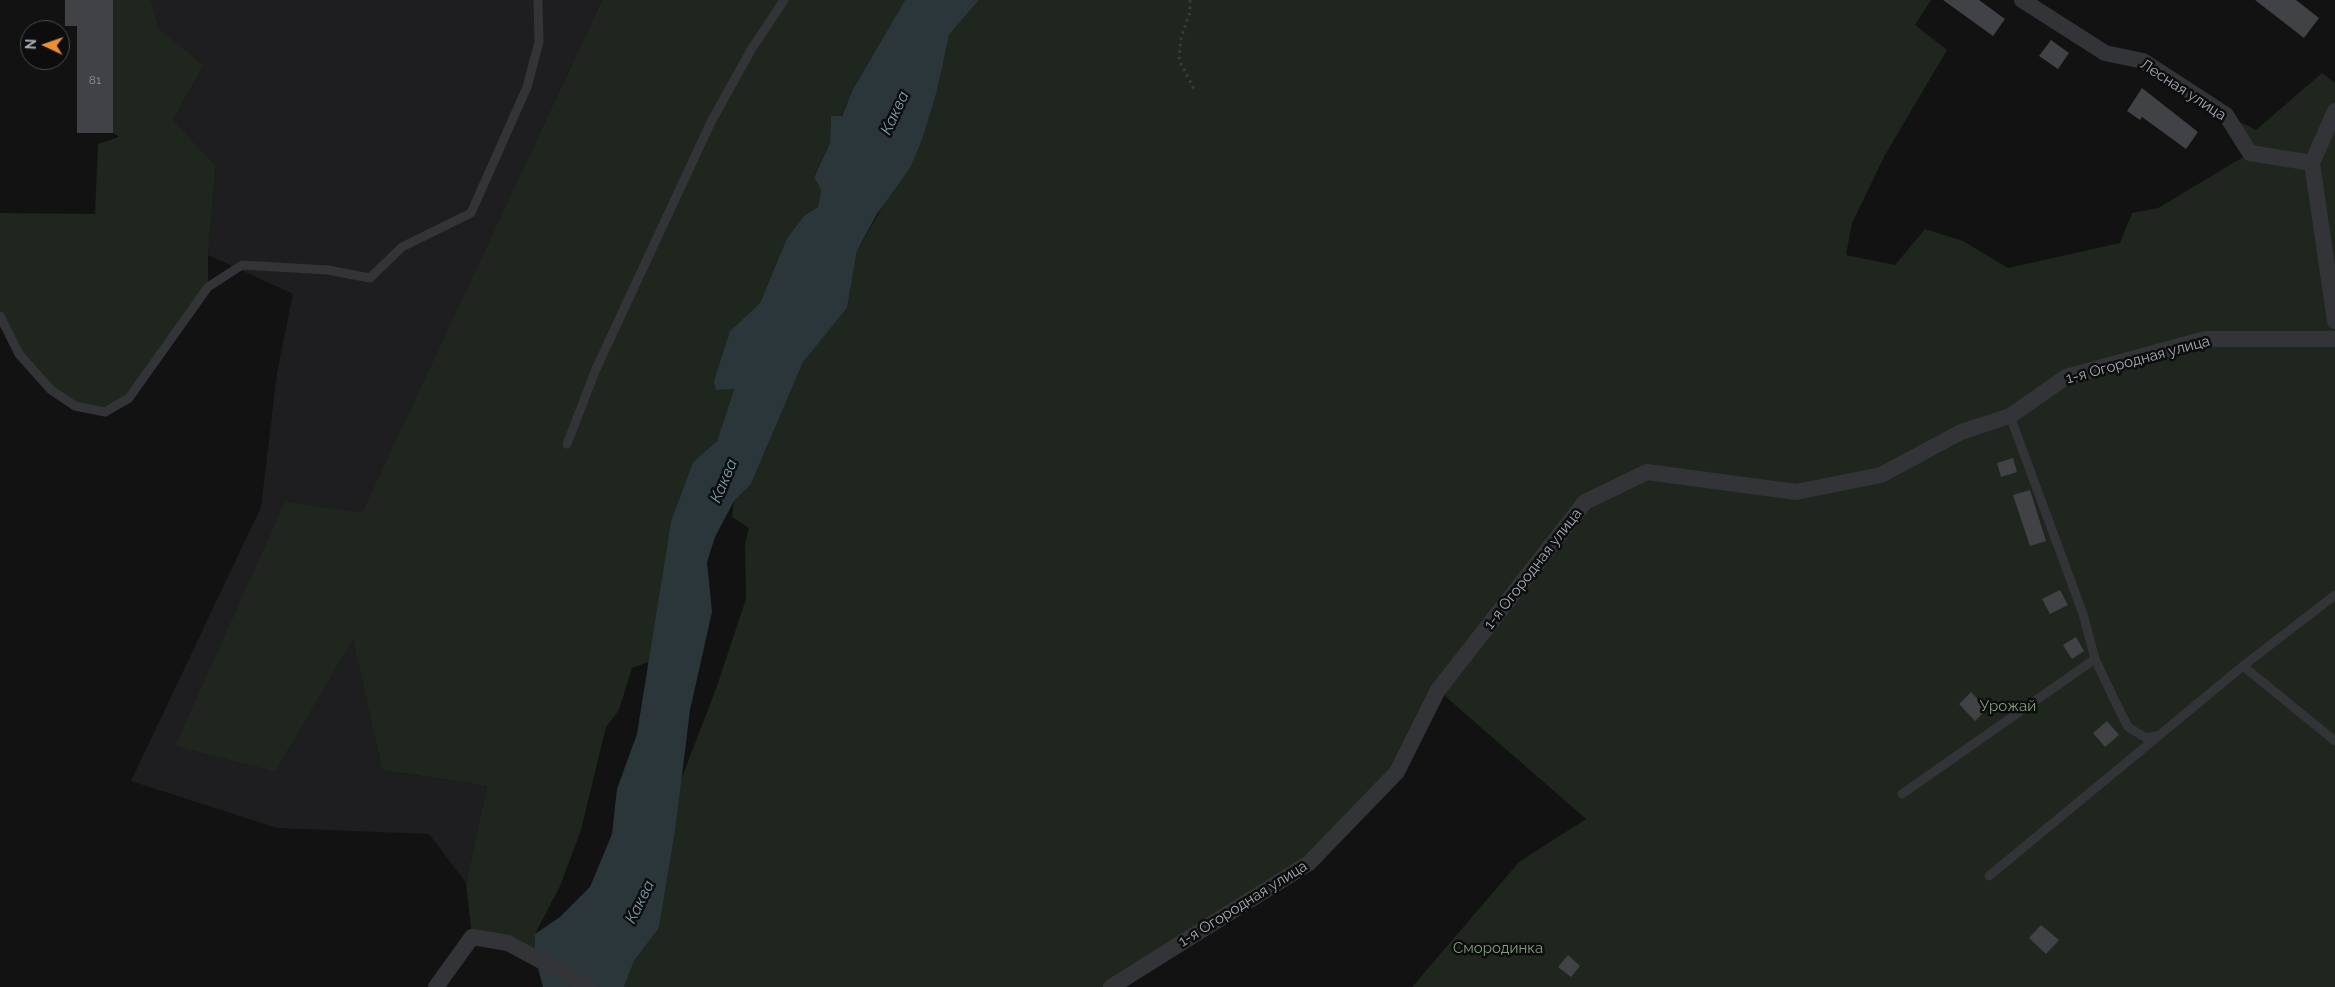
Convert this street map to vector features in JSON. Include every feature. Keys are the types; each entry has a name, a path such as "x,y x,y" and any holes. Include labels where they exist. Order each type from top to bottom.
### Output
{"street":[{"name":"Лесная улица","path":"2022,0 2105,52 2143,61 2226,115 2250,153 2312,162"},
{"path":"2335,111 2312,162 2335,321"},
{"name":"1-я Огородная улица","path":"1111,987 1308,863 1315,856 1397,772 1438,690 1585,502 1647,472 1796,492 1881,476 1961,432 2010,416 2066,377 2206,339 2335,339"},
{"path":"436,987 472,937 508,943 589,987"}],"lane":[{"path":"0,316 19,354 36,376 51,390 75,406 104,412 129,398 208,287 242,265 328,270 370,278 402,247 470,213 527,87 539,42 538,0"},
{"path":"567,444 596,368 711,122 751,50 784,0"},
{"path":"2010,416 2083,614 2096,659 2128,727 2146,738 2163,734"},
{"path":"1989,876 2243,666 2335,595"},
{"path":"1902,794 2096,659"},
{"path":"2243,666 2335,741"}],"path":[{"path":"1190,0 1190,12 1181,38 1180,60 1194,89"}],"shaded area":[{"path":"151,0 602,0 362,514 176,746 275,772 353,638 382,770 487,786 466,883 429,834 277,828 131,781 261,507 277,373 293,294 208,255 216,166 173,120 204,65 159,29"}],"green space":[{"path":"113,0 151,0 159,29 204,65 173,120 216,166 208,255 208,287 129,398 105,412 75,406 51,390 19,354 0,316 0,213 95,214 98,144 119,137 113,133"},
{"path":"602,0 905,0 852,91 841,117 831,116 830,143 814,176 821,190 818,207 805,215 787,238 760,303 730,331 734,388 717,441 693,462 671,521 649,662 632,668 619,710 606,727 581,830 560,886 535,934 534,954 472,937 466,883 487,786 382,770 353,639 275,772 175,746 285,502 362,513"},
{"path":"979,0 1931,0 1915,25 1947,50 1885,155 1852,223 1846,255 1895,265 1925,229 1963,241 2008,268 2120,243 2132,213 2158,208 2250,153 2226,115 2256,130 2322,73 2335,83 2335,987 1412,987 1519,862 1586,819 1438,690 1397,772 1309,863 1111,987 624,987 634,961 659,928 675,832 681,780 717,686 746,599 745,544 749,528 732,517 734,501 751,484 803,361 847,308 857,251 923,137 949,35"}],"water":[{"name":"Каква","path":"905,0 979,0 949,35 937,90 923,137 910,168 877,214 857,251 847,308 803,362 751,484 734,501 715,537 707,562 712,612 690,710 675,832 659,928 634,961 624,987 543,987 534,954 535,934 560,917 590,887 612,834 617,789 637,734 671,521 693,462 717,441 734,389 716,390 714,381 730,331 760,303 787,238 805,215 818,207 821,190 814,177 830,143 831,116 842,116 852,91"}],"building":[{"path":"65,0 113,0 113,133 77,133 77,26 70,26 70,20 65,20"},
{"path":"1943,0 1979,0 2005,19 1993,36"},
{"path":"2255,0 2296,0 2319,18 2304,38"},
{"path":"2051,40 2069,53 2058,69 2039,56"},
{"path":"2142,88 2198,132 2186,149 2142,117 2140,120 2127,111"},
{"path":"2013,458 2017,472 2001,477 1997,463"},
{"path":"2030,490 2046,541 2030,546 2013,495"},
{"path":"2060,590 2068,605 2050,614 2042,599"},
{"path":"2076,637 2084,651 2072,659 2063,645"},
{"path":"1971,692 1987,709 1975,721 1959,704"},
{"path":"2107,721 2119,735 2105,747 2093,733"},
{"path":"2041,925 2059,940 2046,954 2029,938"},
{"path":"1568,955 1580,966 1571,977 1558,967"}],"park label":[{"name":"Урожай","path":"2008,706"},
{"name":"Смородинка","path":"1498,948"}]}
